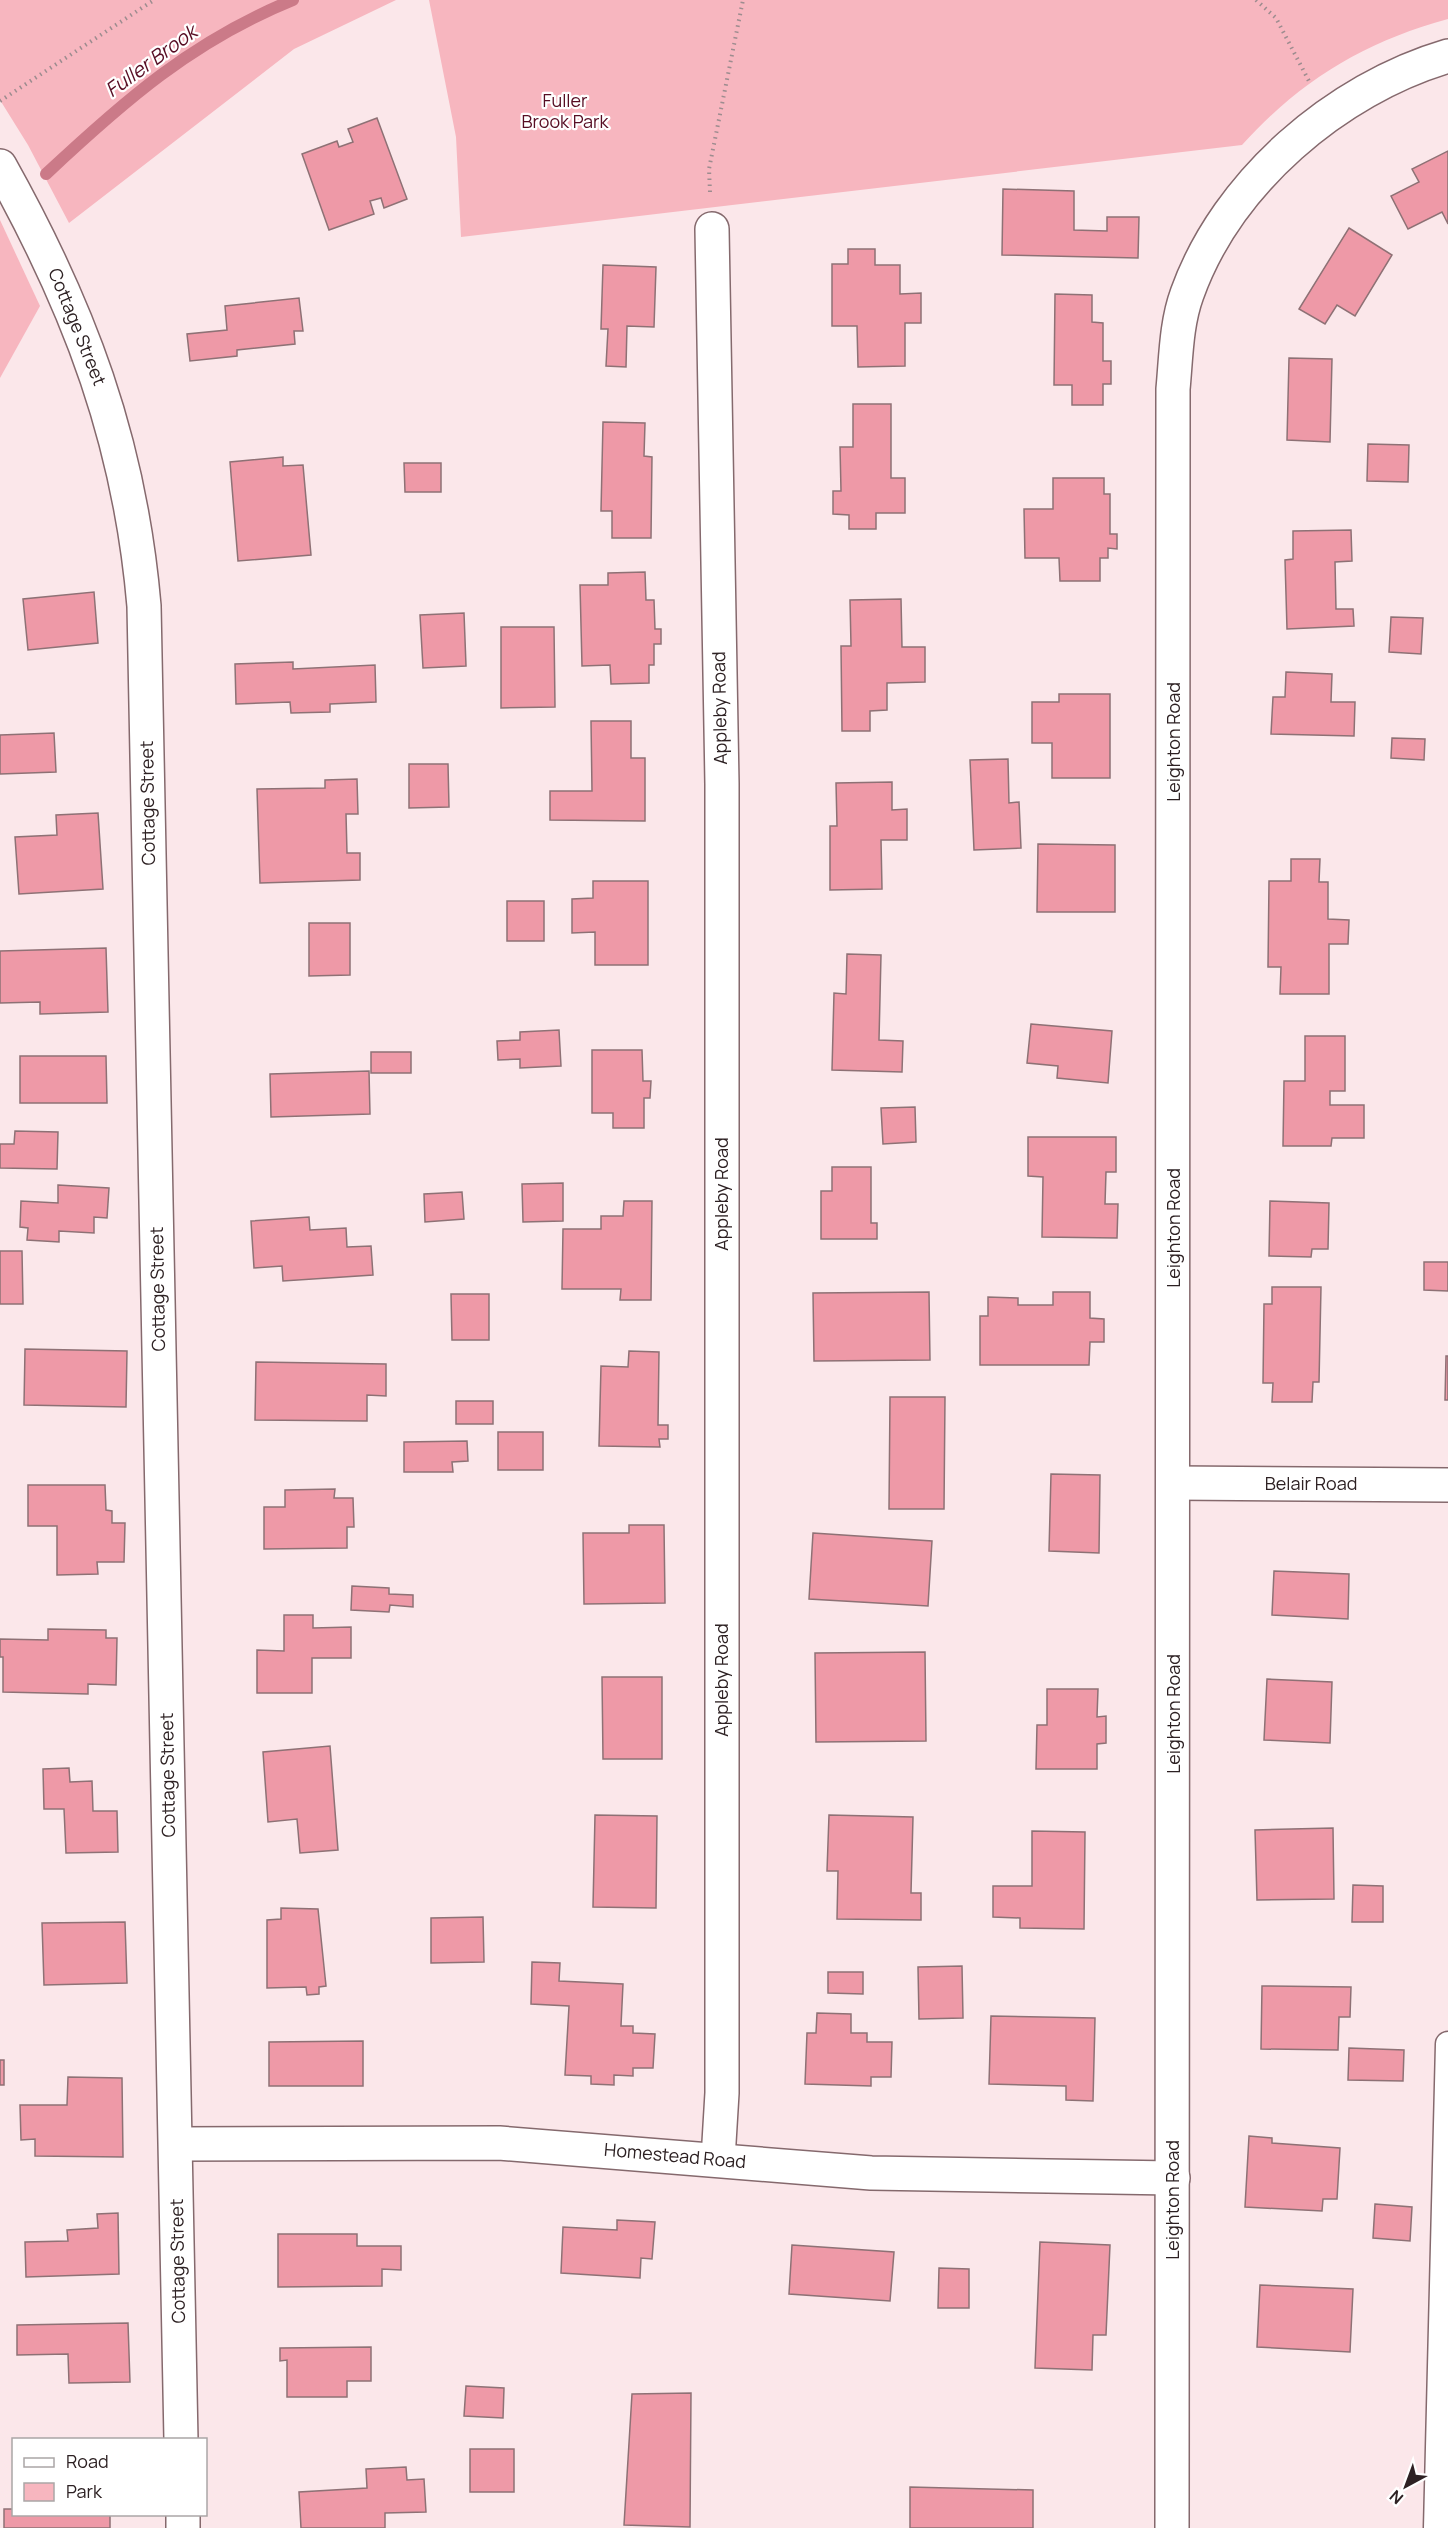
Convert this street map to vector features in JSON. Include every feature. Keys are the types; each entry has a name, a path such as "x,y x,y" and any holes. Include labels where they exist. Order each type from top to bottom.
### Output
{"street":[{"name":"Leighton Road","path":"1172,2528 1173,389 1176,353 1187,296 1223,225 1263,174 1286,149 1330,114 1377,85 1448,56"},
{"name":"Cottage Street","path":"0,166 46,252 89,355 122,459 140,554 144,618 181,2438"},
{"name":"Appleby Road","path":"712,229 722,784 722,2093 718,2159"},
{"name":"Belair Road","path":"1174,1483 1448,1485"},
{"name":"Homestead Road","path":"176,2144 499,2143 871,2173 1173,2178"}],"lane":[{"path":"1436,2528 1448,2044"}],"path":[{"path":"0,101 154,0"},
{"path":"712,229 710,169 743,0"},
{"path":"1256,0 1276,18 1315,92 1330,114"}],"green space":[{"path":"0,0 396,0 294,49 69,223 28,145 0,100"},
{"name":"Fuller Brook Park","path":"429,0 1448,0 1448,19 1389,39 1336,66 1287,101 1242,145 461,237 456,137"},
{"path":"0,220 40,306 0,378"}],"building":[{"path":"377,118 407,199 384,208 381,198 370,201 374,214 329,230 302,154 337,141 339,147 353,142 348,129"},
{"path":"1448,151 1448,224 1442,212 1408,229 1391,196 1419,182 1412,169"},
{"path":"1003,189 1074,191 1074,230 1107,231 1107,217 1139,217 1138,258 1002,255"},
{"path":"1349,228 1392,255 1355,316 1337,305 1325,324 1299,309"},
{"path":"848,249 875,249 875,265 900,265 900,294 921,293 921,323 905,323 905,366 858,367 857,326 832,326 832,264 848,264"},
{"path":"603,265 656,267 654,327 627,326 626,367 606,366 608,329 601,329"},
{"path":"1055,294 1092,295 1092,322 1103,323 1103,361 1111,361 1111,384 1103,384 1103,405 1072,405 1072,385 1054,385"},
{"path":"299,298 303,331 294,331 295,344 237,350 237,356 190,361 187,334 227,330 225,306"},
{"path":"1289,358 1332,359 1330,442 1287,440"},
{"path":"853,404 891,404 891,478 905,478 905,513 876,513 876,529 849,529 849,515 833,514 833,491 841,491 840,447 853,447"},
{"path":"603,422 645,423 644,456 652,457 651,538 612,538 612,511 601,511"},
{"path":"1368,444 1409,445 1408,482 1367,481"},
{"path":"283,457 283,466 303,465 311,555 238,561 230,462"},
{"path":"404,463 441,463 441,492 405,492"},
{"path":"1053,478 1104,478 1104,494 1110,494 1110,534 1117,534 1117,549 1108,548 1108,558 1100,558 1100,581 1060,581 1059,558 1025,558 1024,509 1053,509"},
{"path":"1351,530 1352,561 1335,562 1336,609 1353,609 1354,626 1287,629 1285,560 1293,559 1293,531"},
{"path":"645,572 646,600 654,600 655,629 661,629 661,644 654,644 654,665 649,665 649,683 611,684 610,665 582,666 580,585 608,585 608,573"},
{"path":"94,592 98,643 28,650 23,599"},
{"path":"901,599 902,647 925,647 925,682 887,683 887,710 870,711 870,731 842,731 841,646 851,646 850,600"},
{"path":"464,613 466,666 423,668 420,615"},
{"path":"1391,617 1423,618 1421,654 1389,652"},
{"path":"501,627 554,627 555,707 501,708"},
{"path":"293,662 293,669 375,665 376,702 330,704 330,712 291,713 290,702 236,704 235,664"},
{"path":"1286,672 1332,674 1331,702 1355,702 1354,736 1271,734 1273,697 1285,697"},
{"path":"1059,694 1110,694 1110,778 1052,778 1052,743 1032,743 1032,702 1059,702"},
{"path":"591,721 631,721 631,758 645,758 645,821 550,820 550,791 592,791"},
{"path":"54,733 56,772 0,774 0,735"},
{"path":"1392,738 1425,739 1424,760 1391,758"},
{"path":"1008,759 1009,803 1019,802 1021,848 974,850 970,760"},
{"path":"409,764 448,764 449,807 409,808"},
{"path":"357,779 358,814 346,814 347,853 360,853 360,880 260,883 257,789 325,788 325,780"},
{"path":"892,782 892,810 907,809 907,840 881,840 882,889 830,890 830,826 837,826 836,783"},
{"path":"98,813 103,889 19,894 15,837 57,835 56,815"},
{"path":"1038,844 1115,845 1115,912 1037,912"},
{"path":"1291,859 1320,859 1319,882 1328,882 1328,919 1349,920 1348,944 1329,944 1329,994 1280,994 1281,967 1268,967 1269,881 1291,881"},
{"path":"593,881 648,881 648,965 595,965 595,932 572,933 572,899 593,898"},
{"path":"507,901 544,901 544,941 507,941"},
{"path":"309,923 350,923 350,975 309,976"},
{"path":"106,948 108,1012 40,1014 40,1002 0,1003 0,951"},
{"path":"847,954 881,955 879,1040 903,1041 902,1072 832,1070 834,993 846,994"},
{"path":"1031,1024 1112,1031 1108,1083 1057,1078 1058,1066 1027,1063"},
{"path":"559,1030 561,1066 520,1068 520,1059 498,1060 497,1041 520,1040 520,1032"},
{"path":"1305,1036 1345,1036 1345,1091 1330,1091 1330,1105 1364,1105 1364,1138 1332,1138 1331,1146 1283,1146 1284,1081 1305,1081"},
{"path":"592,1050 642,1050 643,1081 651,1081 650,1098 644,1098 644,1128 613,1128 613,1113 592,1113"},
{"path":"371,1052 411,1052 411,1073 371,1073"},
{"path":"20,1056 106,1056 107,1103 20,1103"},
{"path":"369,1071 370,1114 271,1117 270,1074"},
{"path":"915,1107 916,1142 883,1144 881,1108"},
{"path":"15,1131 58,1132 57,1169 0,1168 0,1144 14,1144"},
{"path":"1028,1137 1116,1137 1116,1172 1106,1172 1105,1204 1118,1204 1117,1238 1042,1237 1043,1177 1028,1176"},
{"path":"832,1167 871,1167 871,1223 877,1223 877,1239 821,1239 821,1191 832,1191"},
{"path":"563,1183 563,1221 523,1222 522,1184"},
{"path":"58,1185 109,1188 107,1218 94,1217 94,1233 59,1231 59,1242 27,1240 28,1228 20,1227 21,1201 58,1203"},
{"path":"462,1192 464,1219 425,1222 424,1194"},
{"path":"624,1201 652,1201 651,1300 620,1300 621,1289 562,1289 563,1229 601,1229 601,1216 623,1216"},
{"path":"1270,1201 1329,1203 1328,1249 1312,1249 1311,1257 1269,1256"},
{"path":"309,1217 310,1230 346,1228 347,1247 371,1246 373,1275 283,1281 282,1266 254,1268 251,1221"},
{"path":"0,1251 22,1251 23,1304 0,1304"},
{"path":"1424,1262 1448,1262 1448,1291 1424,1290"},
{"path":"1272,1287 1321,1287 1319,1382 1313,1382 1312,1402 1272,1402 1273,1383 1263,1383 1264,1304 1272,1304"},
{"path":"929,1292 930,1360 814,1361 813,1293"},
{"path":"1053,1292 1090,1292 1090,1318 1104,1319 1104,1342 1090,1342 1089,1365 980,1365 980,1316 988,1316 988,1297 1018,1298 1018,1305 1053,1305"},
{"path":"451,1294 489,1294 489,1340 452,1340"},
{"path":"25,1349 127,1351 126,1407 24,1405"},
{"path":"629,1351 659,1352 658,1425 668,1425 668,1439 659,1439 660,1447 599,1446 601,1366 628,1367"},
{"path":"1446,1356 1448,1356 1448,1400 1445,1400"},
{"path":"256,1362 386,1364 386,1396 367,1395 367,1421 255,1420"},
{"path":"890,1397 945,1397 944,1509 889,1509"},
{"path":"456,1401 493,1401 493,1424 456,1424"},
{"path":"498,1432 543,1432 543,1470 498,1470"},
{"path":"467,1441 468,1461 452,1462 453,1472 404,1472 404,1442"},
{"path":"1051,1474 1100,1475 1099,1553 1049,1551"},
{"path":"28,1485 105,1485 106,1510 112,1511 112,1523 125,1523 124,1562 97,1562 98,1574 57,1575 57,1526 28,1526"},
{"path":"335,1489 334,1498 353,1498 354,1527 347,1527 347,1548 264,1549 264,1507 285,1507 285,1490"},
{"path":"629,1525 664,1525 665,1603 584,1604 583,1533 629,1533"},
{"path":"813,1533 932,1541 928,1606 809,1599"},
{"path":"1274,1571 1349,1574 1348,1619 1272,1615"},
{"path":"352,1586 389,1588 389,1594 413,1595 413,1607 390,1605 389,1612 351,1610"},
{"path":"284,1615 313,1615 313,1628 351,1627 351,1658 312,1658 312,1693 257,1693 257,1650 284,1651"},
{"path":"48,1629 106,1630 106,1638 117,1638 116,1685 88,1684 88,1694 3,1692 3,1657 0,1657 0,1639 48,1640"},
{"path":"925,1652 926,1741 816,1742 815,1653"},
{"path":"602,1677 662,1677 662,1759 603,1759"},
{"path":"1267,1679 1332,1682 1330,1743 1264,1740"},
{"path":"1047,1689 1098,1689 1097,1717 1106,1716 1106,1743 1097,1744 1097,1769 1036,1769 1037,1725 1047,1725"},
{"path":"330,1746 338,1850 300,1853 297,1819 268,1822 263,1752"},
{"path":"69,1768 70,1782 92,1781 93,1811 117,1811 118,1852 66,1853 64,1809 44,1809 43,1769"},
{"path":"595,1815 657,1816 656,1908 593,1907"},
{"path":"829,1815 913,1817 911,1893 921,1893 921,1920 837,1919 838,1871 827,1871"},
{"path":"1333,1828 1334,1899 1257,1900 1255,1830"},
{"path":"1032,1831 1085,1832 1084,1929 1020,1928 1020,1918 993,1917 993,1886 1032,1886"},
{"path":"1353,1885 1383,1886 1383,1922 1352,1922"},
{"path":"281,1908 318,1909 326,1986 319,1987 319,1994 307,1995 306,1987 267,1988 267,1920 281,1919"},
{"path":"483,1917 484,1962 431,1963 431,1918"},
{"path":"125,1922 127,1983 44,1985 42,1923"},
{"path":"532,1962 560,1963 559,1981 623,1984 621,2026 633,2026 633,2033 655,2034 653,2068 633,2068 633,2076 614,2075 614,2085 591,2084 591,2076 565,2075 569,2006 531,2004"},
{"path":"962,1966 963,2018 919,2019 918,1967"},
{"path":"828,1972 863,1972 863,1994 828,1993"},
{"path":"1262,1986 1351,1987 1350,2017 1339,2017 1338,2050 1261,2049"},
{"path":"817,2013 851,2014 851,2033 867,2033 867,2042 892,2042 891,2077 871,2077 871,2086 805,2084 807,2033 816,2033"},
{"path":"991,2016 1095,2018 1093,2101 1066,2100 1066,2086 989,2084"},
{"path":"363,2041 363,2086 269,2086 269,2042"},
{"path":"1349,2048 1404,2050 1403,2081 1348,2080"},
{"path":"0,2060 4,2060 4,2085 0,2085"},
{"path":"68,2077 122,2078 123,2157 35,2156 35,2139 21,2140 20,2105 67,2105"},
{"path":"1249,2136 1272,2138 1272,2143 1340,2148 1337,2199 1323,2199 1322,2211 1245,2207"},
{"path":"1375,2204 1412,2207 1410,2241 1373,2238"},
{"path":"118,2213 119,2274 26,2277 25,2242 68,2241 67,2230 98,2228 97,2214"},
{"path":"617,2220 655,2222 652,2259 641,2258 640,2278 561,2273 563,2227 617,2230"},
{"path":"278,2234 357,2234 357,2246 401,2246 401,2270 382,2269 382,2286 278,2287"},
{"path":"1040,2242 1110,2245 1106,2335 1093,2335 1092,2370 1035,2368"},
{"path":"792,2245 894,2252 890,2301 789,2294"},
{"path":"939,2268 969,2269 969,2308 938,2308"},
{"path":"1260,2285 1353,2289 1350,2352 1257,2347"},
{"path":"128,2323 130,2382 69,2383 68,2354 17,2355 17,2325"},
{"path":"371,2347 371,2381 347,2381 347,2397 287,2397 287,2360 280,2361 280,2348"},
{"path":"466,2386 504,2388 503,2418 464,2416"},
{"path":"691,2393 690,2527 624,2525 632,2394"},
{"path":"470,2449 514,2449 514,2492 470,2492"},
{"path":"406,2467 407,2480 424,2479 426,2512 385,2513 385,2528 301,2528 299,2492 367,2488 366,2469"},
{"path":"910,2487 1033,2490 1033,2528 910,2528"},
{"path":"4,2509 12,2509 12,2516 110,2516 110,2528 4,2528"}],"waterway":[{"name":"Fuller Brook","path":"46,174 103,122 161,75 223,34 293,0"}]}
